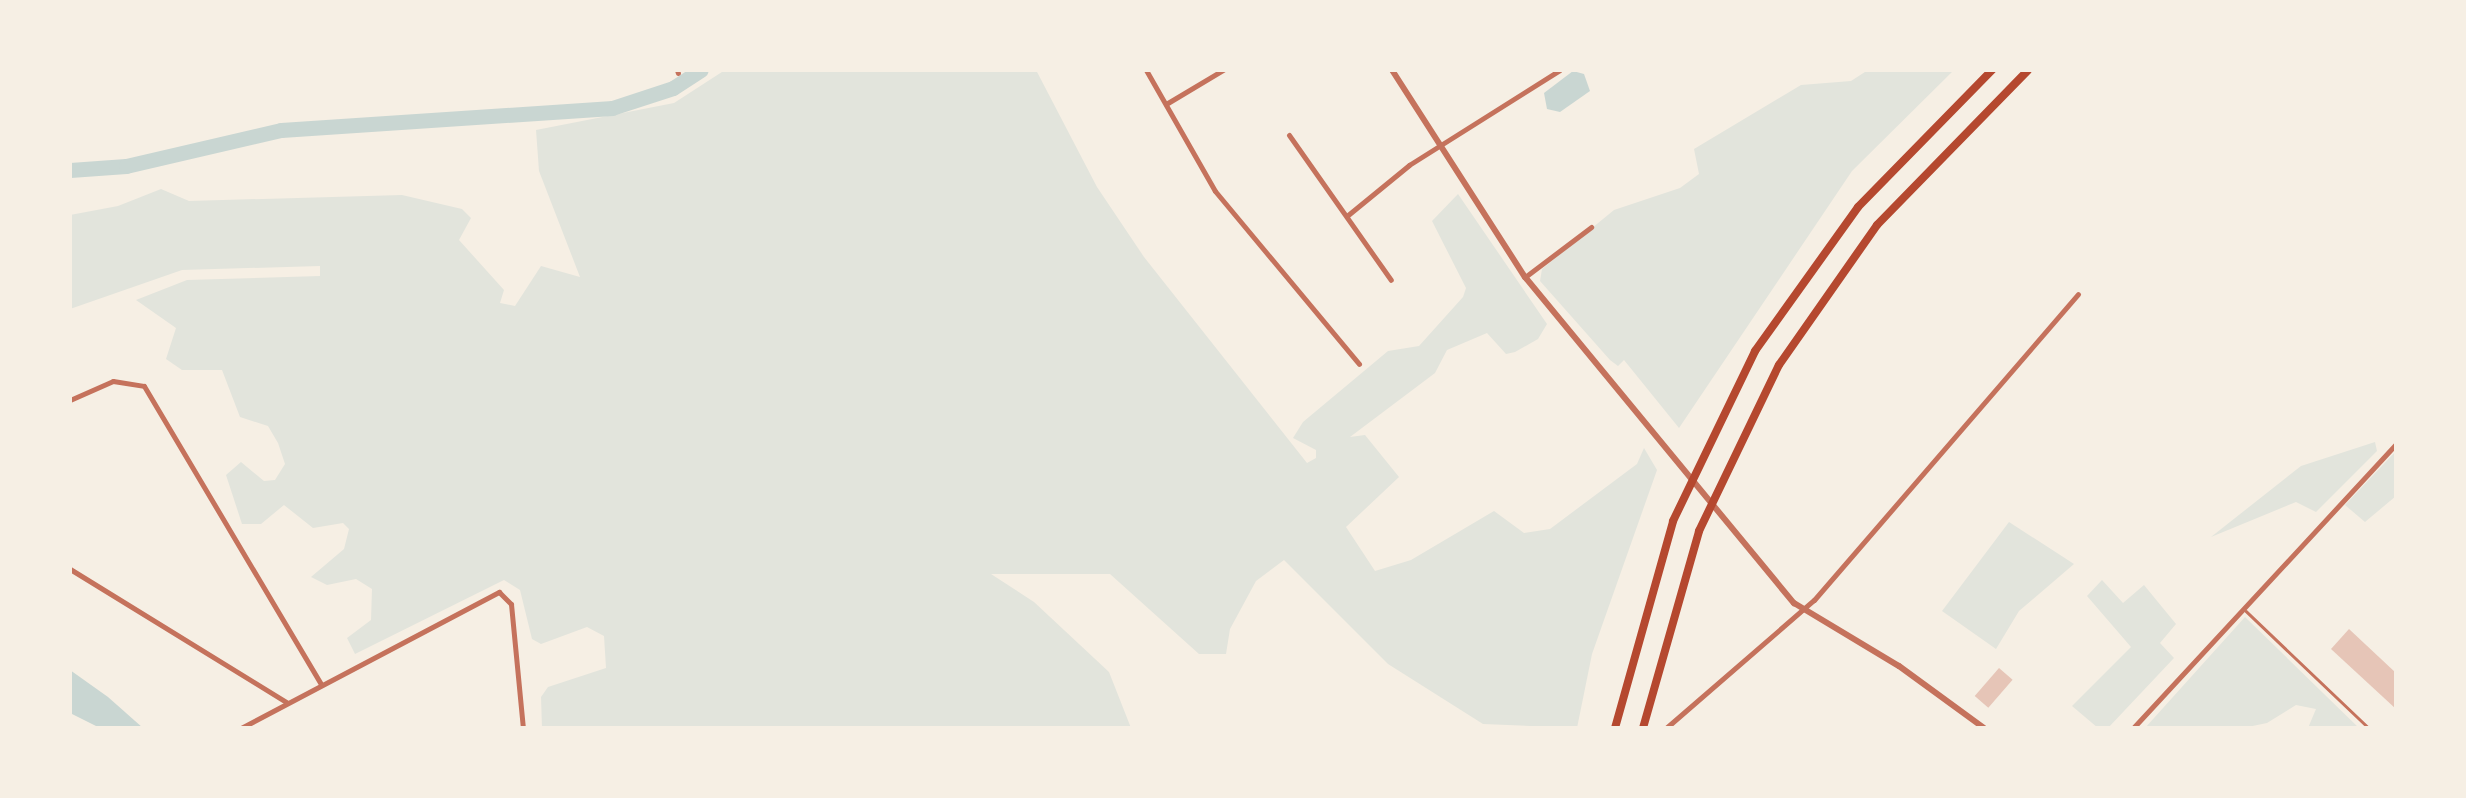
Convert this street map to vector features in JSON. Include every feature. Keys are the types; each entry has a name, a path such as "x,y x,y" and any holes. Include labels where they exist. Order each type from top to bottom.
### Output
{"highway":[{"path":"1615,728 1638,629 1682,500 1754,352 1809,269 1910,150 1992,70"},
{"path":"1643,728 1701,525 1779,365 1877,225 2028,70"}],"street":[{"path":"1146,70 1215,191 1359,364"},
{"path":"1166,104 1224,70"},
{"path":"1392,70 1438,149 1525,277 1802,611 1899,666 1984,728"},
{"path":"1348,215 1438,149 1560,70"},
{"path":"1289,135 1390,280"},
{"path":"1525,277 1590,227"},
{"path":"1666,728 1802,611 2078,294"},
{"path":"70,400 113,381 144,386 322,685"},
{"path":"2133,728 2396,444"},
{"path":"70,568 286,702"},
{"path":"241,728 492,592 512,604 523,728"}],"lane":[{"path":"2244,610 2370,728"}],"shaded area":[{"path":"725,70 1036,70 1097,187 1144,257 1307,463 1316,458 1316,450 1293,438 1303,422 1388,351 1419,346 1463,297 1466,288 1432,221 1458,194 1547,324 1538,339 1515,352 1506,354 1487,333 1447,350 1435,373 1350,437 1365,435 1399,477 1346,527 1375,571 1411,560 1494,511 1524,533 1550,529 1637,464 1644,448 1657,470 1592,654 1577,728 1483,724 1388,664 1284,560 1256,581 1230,629 1226,654 1199,654 1110,574 991,574 1034,602 1109,672 1131,728 542,728 541,697 548,687 606,668 604,636 587,627 541,644 532,639 520,590 504,580 355,654 347,638 371,620 372,589 356,579 327,585 311,577 344,549 349,529 343,523 313,528 284,505 261,524 242,524 226,475 241,462 264,481 275,480 285,464 278,443 268,426 240,417 222,370 182,370 166,359 176,328 136,300 187,280 320,276 320,266 182,270 70,309 70,215 118,206 161,189 189,201 402,195 462,209 471,218 459,240 504,290 500,303 515,306 541,266 580,277 539,171 536,130 674,103"},
{"path":"1868,70 1954,70 1852,171 1679,428 1624,360 1618,366 1610,360 1540,281 1542,269 1614,210 1680,188 1699,174 1694,149 1801,85 1851,81"},
{"path":"1573,71 1584,74 1590,91 1560,112 1547,109 1544,93"},
{"path":"2375,442 2377,451 2316,512 2296,502 2211,537 2301,466"},
{"path":"2396,451 2396,496 2365,522 2345,505"},
{"path":"2009,522 2074,564 2019,611 1996,649 1942,611"},
{"path":"2102,580 2123,603 2144,585 2176,624 2160,643 2174,658 2108,728 2098,728 2072,706 2131,647 2087,596"},
{"path":"2245,617 2359,728 2308,728 2316,709 2296,705 2267,723 2243,728 2145,728"},
{"path":"70,670 143,728 100,728 70,713"}],"building":[{"path":"2349,629 2396,673 2396,709 2331,649"},
{"path":"1999,668 2013,680 1988,708 1975,696"}],"waterway":[{"path":"70,170 126,166 281,130 612,108 673,88 701,70"}]}
